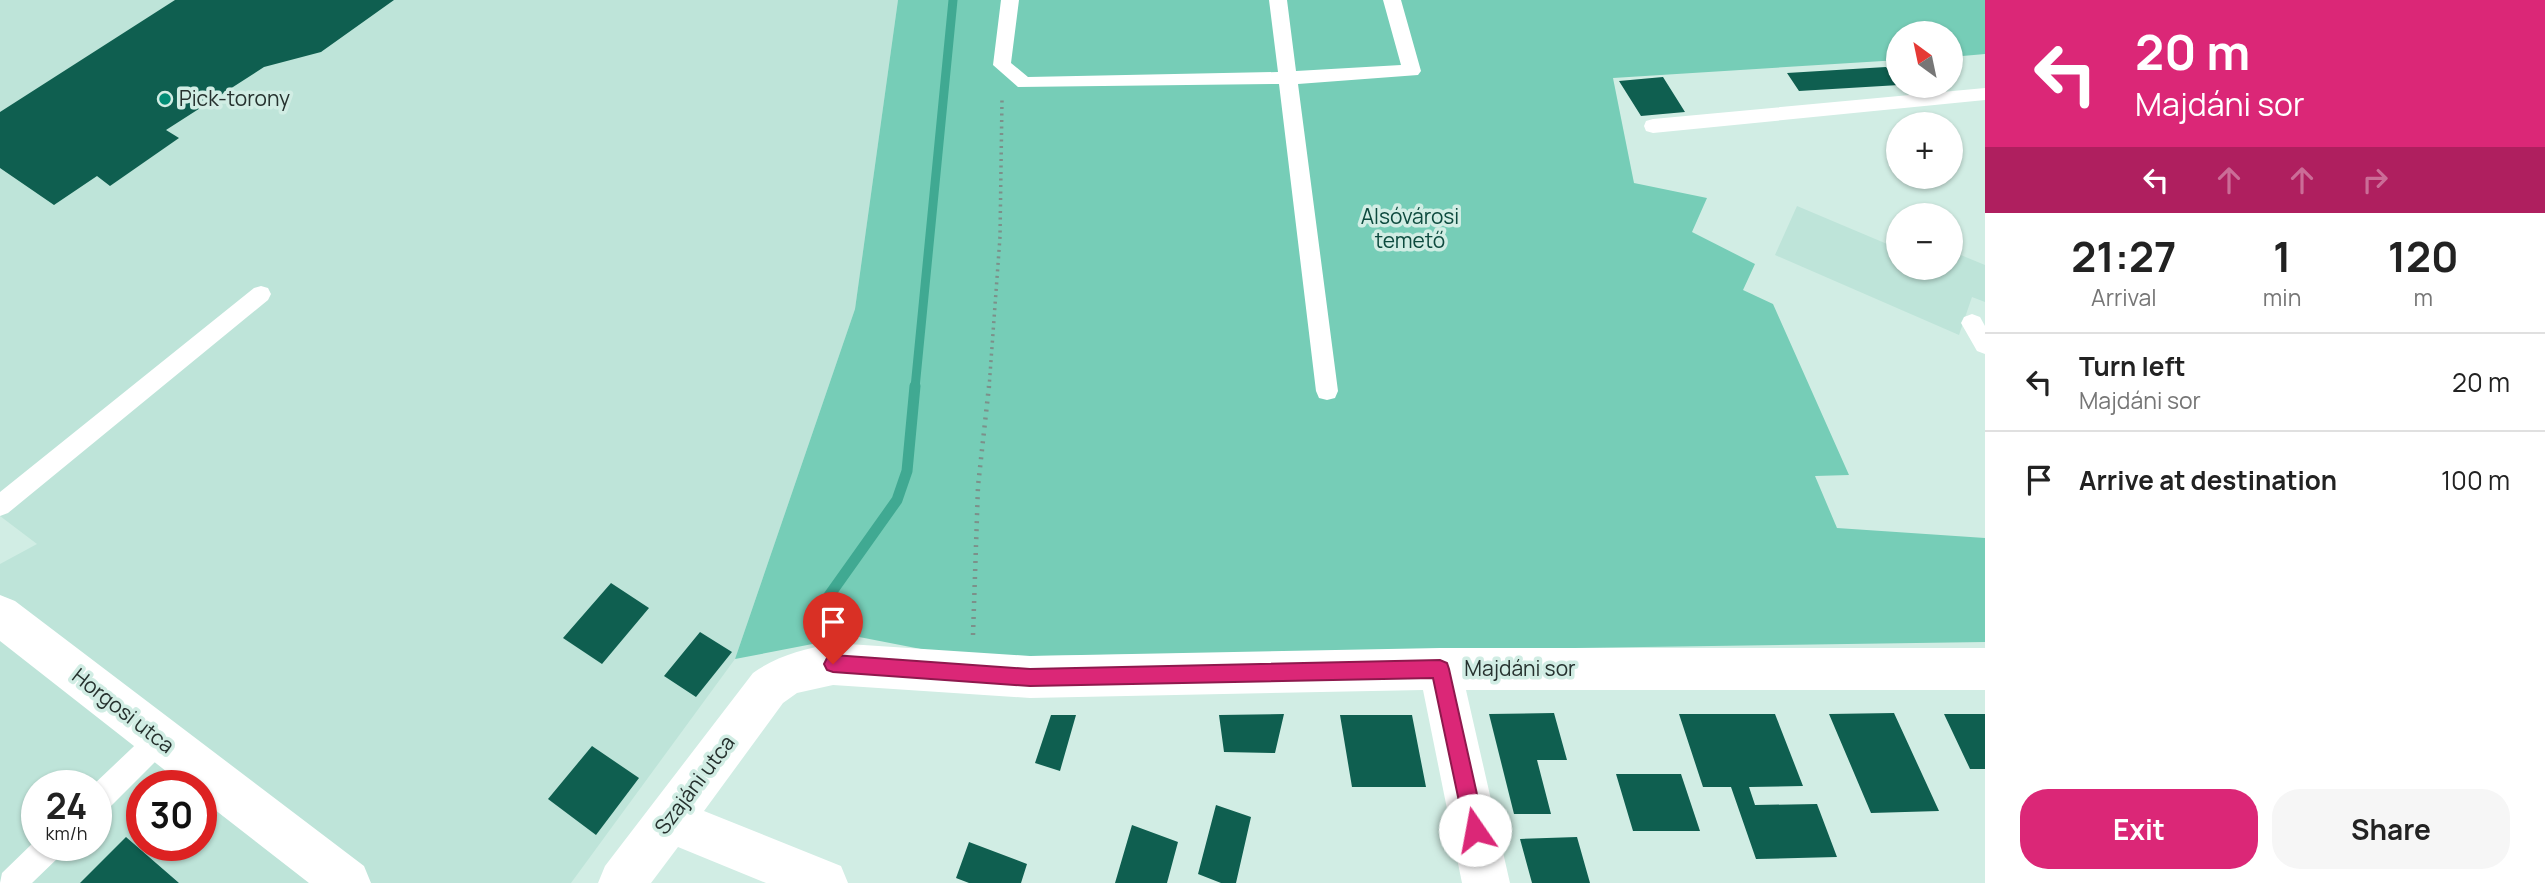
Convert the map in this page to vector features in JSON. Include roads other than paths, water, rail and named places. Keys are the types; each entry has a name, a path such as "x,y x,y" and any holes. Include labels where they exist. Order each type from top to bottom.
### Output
{"street":[{"name":"Horgosi utca","path":"0,615 347,883"},
{"name":"Majdáni sor","path":"768,688 787,674 833,664 1030,677 1440,669 1985,669"},
{"path":"1440,669 1486,883"},
{"name":"Szajáni utca","path":"622,883 768,688"},
{"path":"669,820 824,883"}],"lane":[{"path":"1010,0 1002,65 1024,83 1289,78 1412,71 1392,0"},
{"path":"1278,0 1327,391"},
{"path":"1653,126 1985,94"},
{"path":"0,506 261,294"},
{"path":"1972,323 1985,345"},
{"path":"112,786 160,739"},
{"path":"12,883 35,861"}],"waterway":[{"path":"915,388 953,0"},
{"path":"821,607 897,500 907,471 915,386"}],"place":[{"name":"Pick-torony","path":"165,99"}],"park label":[{"name":"Alsóvárosi temető","path":"1410,229"}]}
